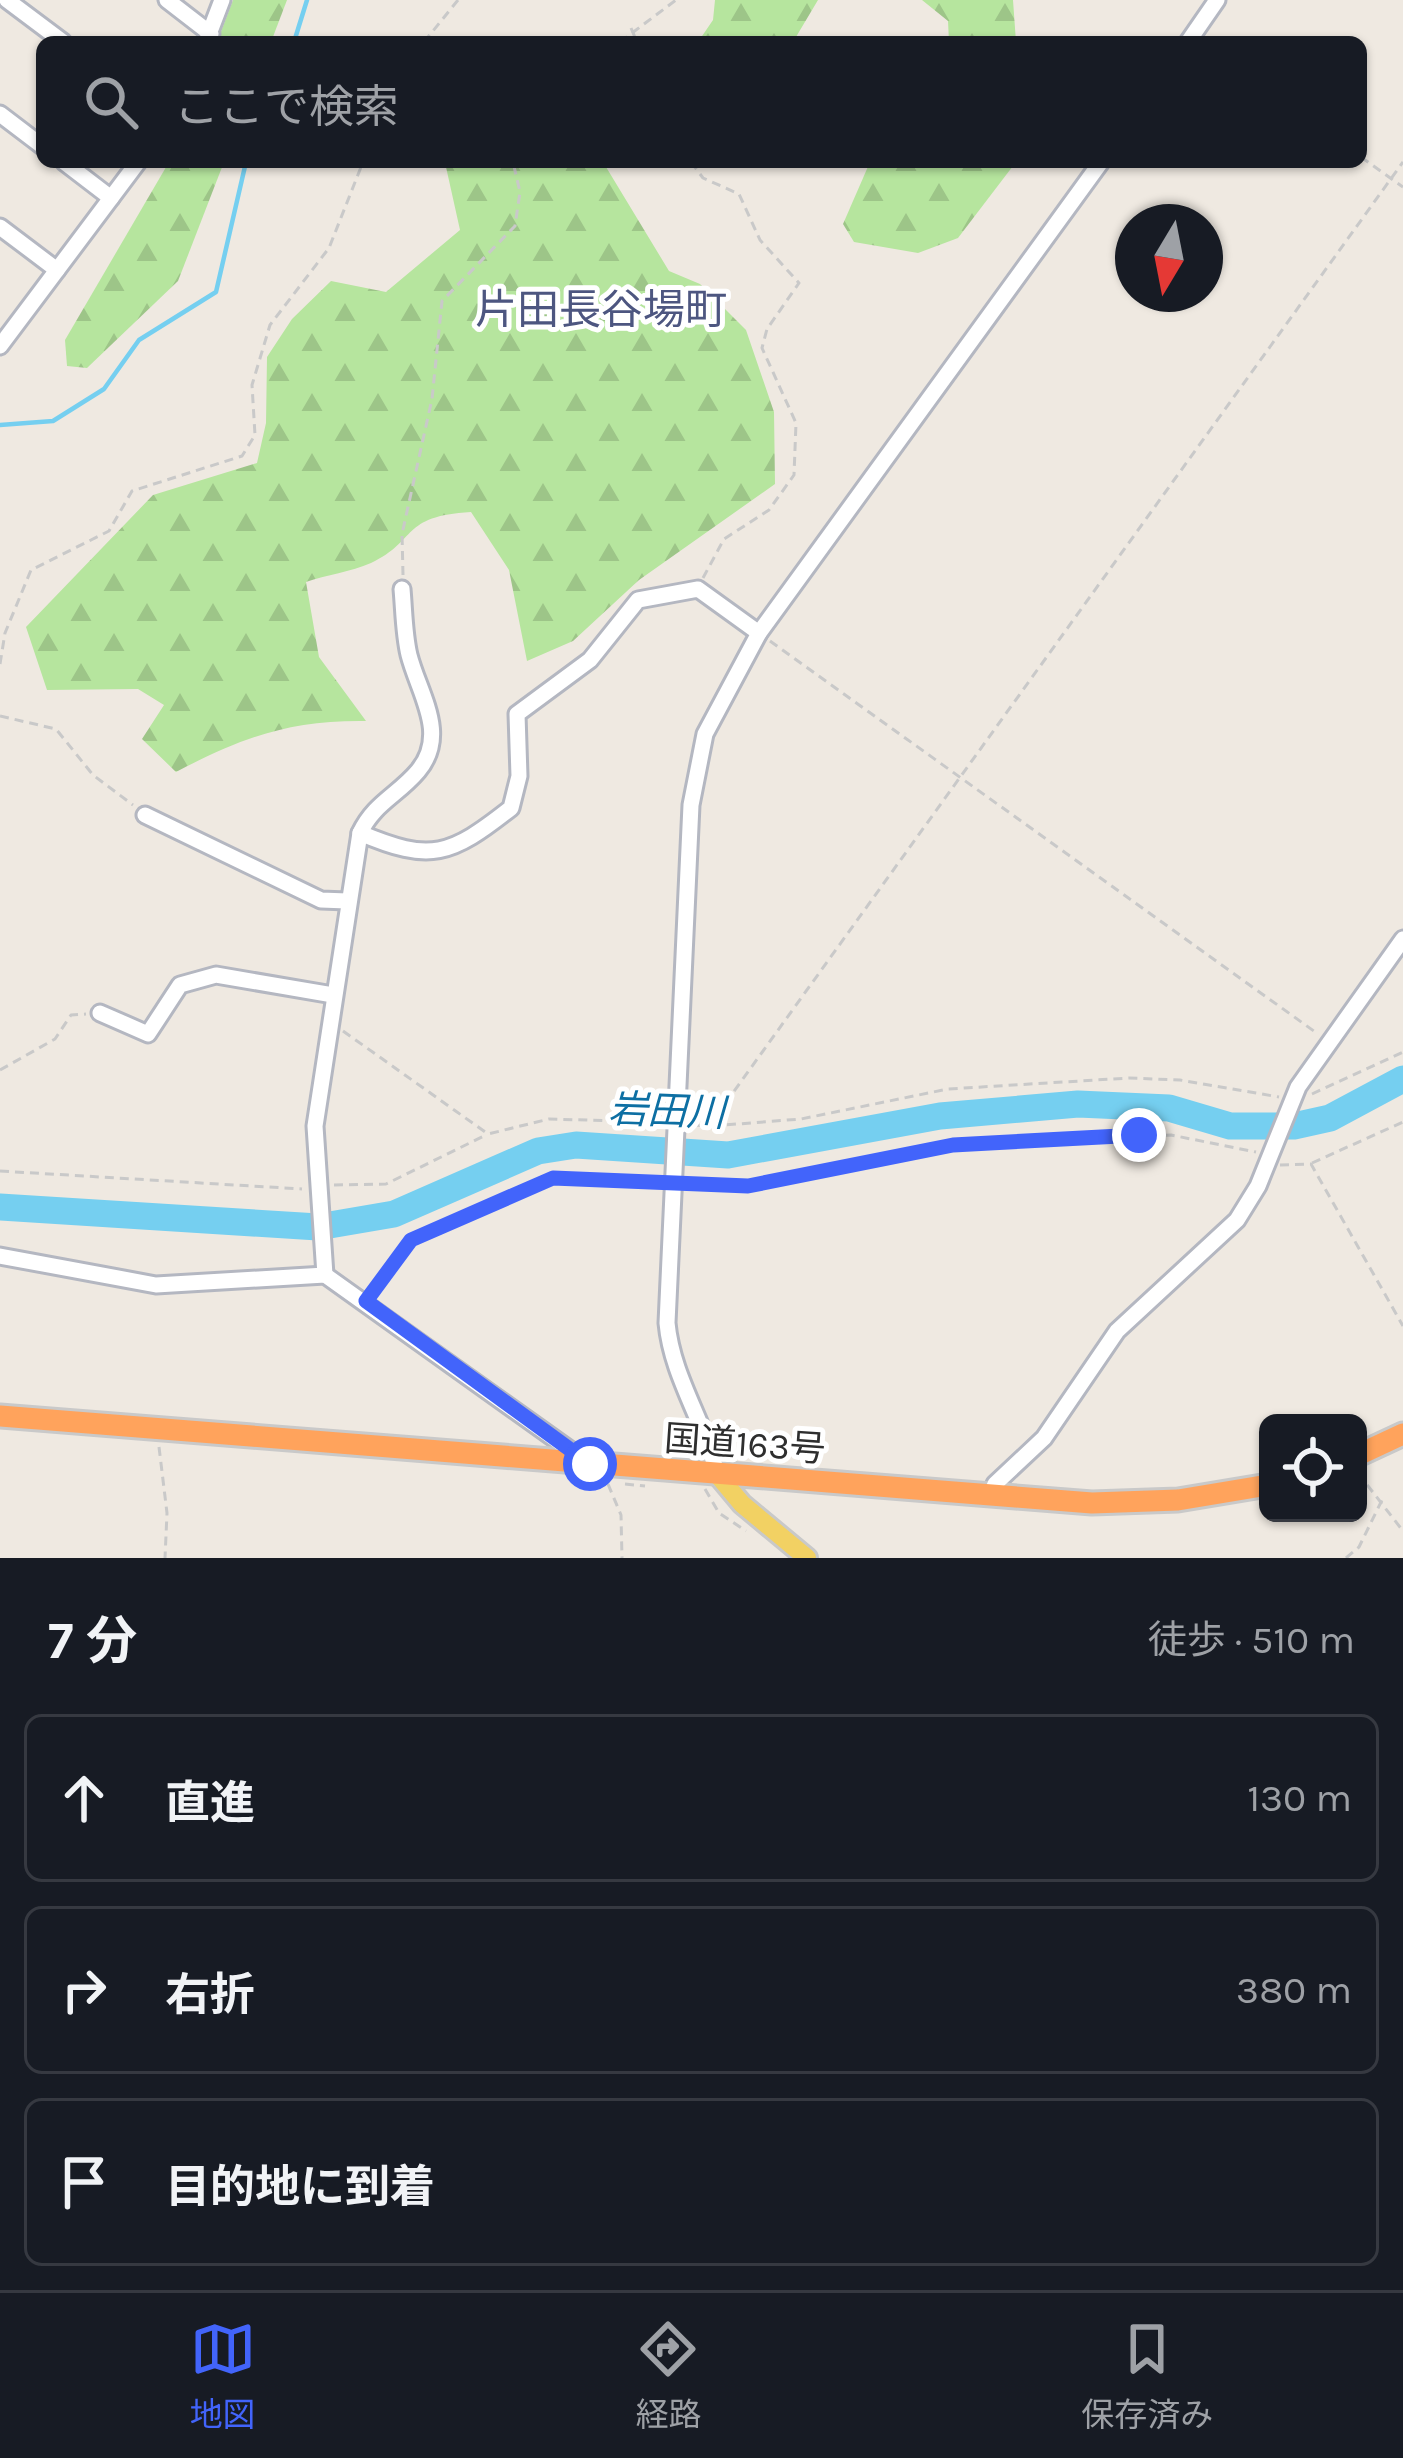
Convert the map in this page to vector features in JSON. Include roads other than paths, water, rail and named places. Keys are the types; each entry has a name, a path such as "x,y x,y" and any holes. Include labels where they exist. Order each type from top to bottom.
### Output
{"highway":[{"name":"国道163号","path":"0,1416 1130,1503 1259,1486"},
{"path":"1367,1451 1403,1434"}],"main road":[{"path":"717,1474 742,1504 807,1558"}],"street":[{"path":"7,0 55,36"},
{"path":"167,0 207,36"},
{"path":"210,36 222,0"},
{"path":"1192,36 1217,0"},
{"path":"4,124 36,143"},
{"path":"72,168 111,198"},
{"path":"1,342 134,168"},
{"path":"717,1474 711,1444 669,1347 691,805 705,734 759,633 1097,168"},
{"path":"0,227 57,271"},
{"path":"325,1275 315,1126 360,833 371,810 418,771 431,744 432,718 409,654 402,589"},
{"path":"360,833 411,854 442,854 511,808 519,776 517,714 590,660 638,600 698,589 759,633"},
{"path":"145,815 321,900 347,901"},
{"path":"992,1494 1044,1438 1117,1331 1237,1220 1291,1100 1403,939"},
{"path":"100,1013 148,1034 180,985 216,975 333,995"},
{"path":"0,1256 156,1285 325,1275 597,1465"}],"waterway":[{"path":"296,36 307,0"},
{"path":"0,425 53,421 104,389 139,340 216,292 245,168"},
{"name":"岩田川","path":"0,1207 318,1227 394,1214 538,1151 576,1145 728,1155 940,1116 1078,1104 1169,1108 1230,1126 1294,1126 1330,1118 1403,1079"}],"district":[{"name":"片田長谷場町","path":"601,309"}]}
